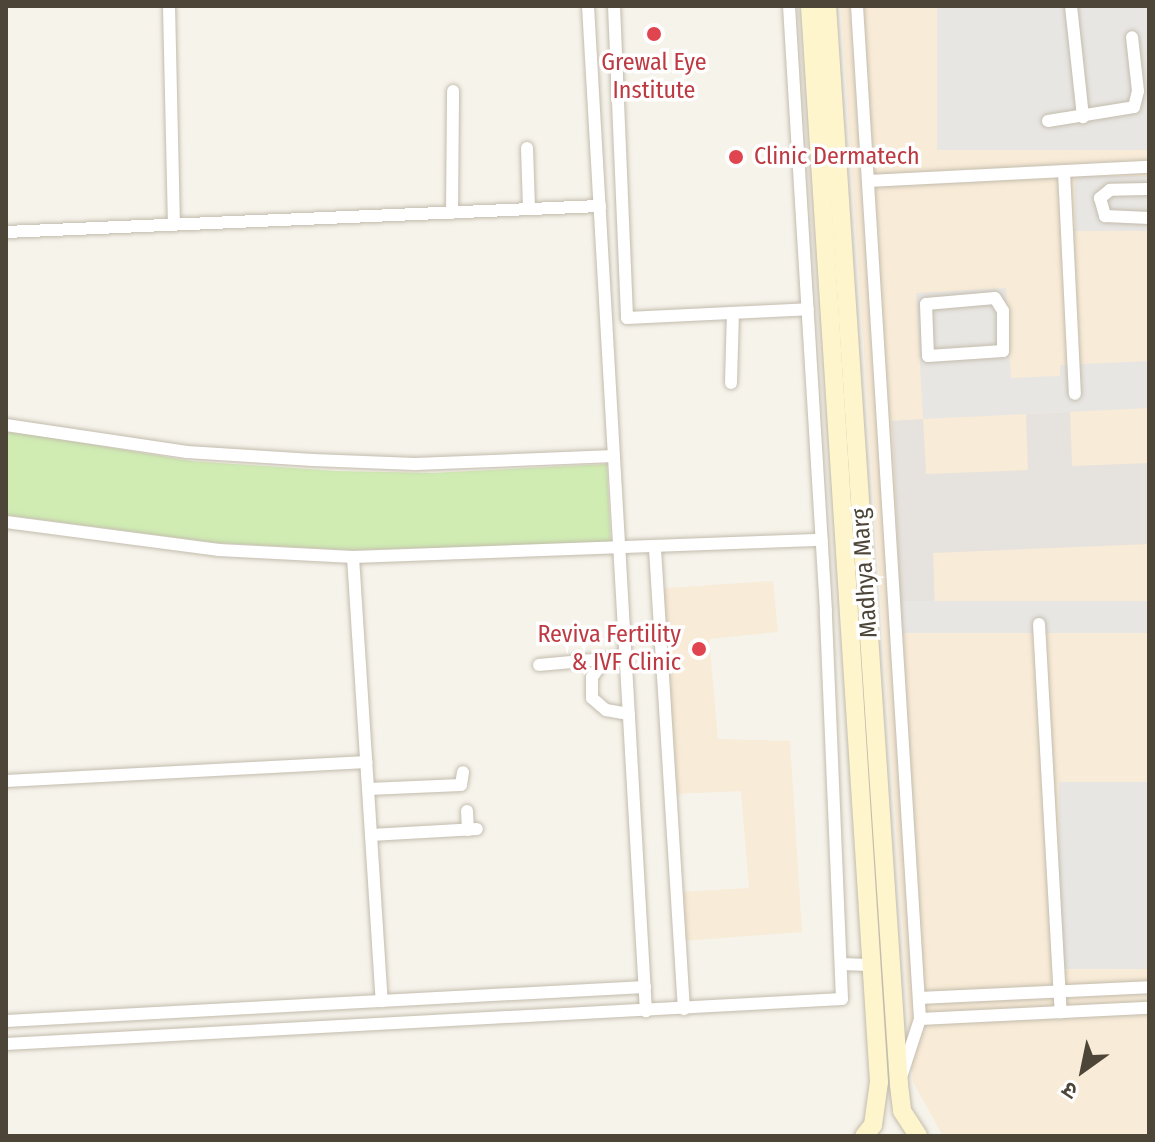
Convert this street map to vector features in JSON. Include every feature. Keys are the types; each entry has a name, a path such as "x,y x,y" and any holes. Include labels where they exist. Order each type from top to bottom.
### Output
{"main road":[{"name":"Madhya Marg","path":"810,6 868,965 879,1082 873,1125 864,1136"},
{"name":"Madhya Marg","path":"827,6 899,1085 902,1111 918,1136"}],"street":[{"path":"169,6 174,225"},
{"path":"588,6 646,1011"},
{"path":"614,6 627,318 808,309"},
{"path":"6,1044 842,999 822,540 789,6"},
{"path":"857,6 920,1019 899,1085"},
{"path":"1071,6 1083,117"},
{"path":"1048,121 1124,112 1136,103 1132,37"},
{"path":"452,213 453,91"},
{"path":"527,148 529,209"},
{"path":"868,181 1149,167"},
{"path":"1133,168 1133,190"},
{"path":"1064,171 1075,394"},
{"path":"1149,189 1103,192 1100,211 1149,218"},
{"path":"6,232 600,206"},
{"path":"995,298 1003,311 1003,351 928,356 926,304 995,298"},
{"path":"731,383 733,313"},
{"path":"6,425 187,452 313,460 415,464 614,456"},
{"path":"6,522 219,550 353,557 620,551 822,540"},
{"path":"655,549 684,1009"},
{"path":"353,557 382,1001"},
{"path":"1039,624 1061,1012"},
{"path":"539,665 626,657"},
{"path":"604,660 592,677 592,698 606,710 629,714"},
{"path":"6,781 366,762"},
{"path":"368,789 461,785 463,772"},
{"path":"371,835 472,830 467,811"},
{"path":"841,964 868,965"},
{"path":"6,1021 645,987"},
{"path":"919,998 1149,987"},
{"path":"920,1019 1149,1008"}],"shaded area":[{"path":"841,6 1149,6 1149,1136 943,1136 913,1082"},
{"path":"937,6 1149,6 1149,150 937,150"},
{"path":"1075,176 1149,176 1149,231 1075,231"},
{"path":"1006,288 1011,378 1060,376 1060,365 1149,361 1149,408 923,419 916,293"},
{"path":"1070,412 1072,466 1149,463 1149,544 933,553 935,611 901,612 892,421 923,419 926,474 1028,470 1026,414"},
{"path":"773,581 778,632 709,639 718,739 790,741 802,932 683,941 678,892 749,888 741,791 673,794 654,589"},
{"path":"901,601 1149,601 1149,633 901,633"},
{"path":"1059,782 1149,782 1149,969 1059,969"}],"green space":[{"path":"6,430 191,461 336,471 432,473 607,464 611,544 350,550 217,543 6,515"}],"place":[{"name":"Grewal Eye Institute","path":"654,34"},
{"name":"Clinic Dermatech","path":"736,157"},
{"name":"Reviva Fertility & IVF Clinic","path":"699,649"}]}
